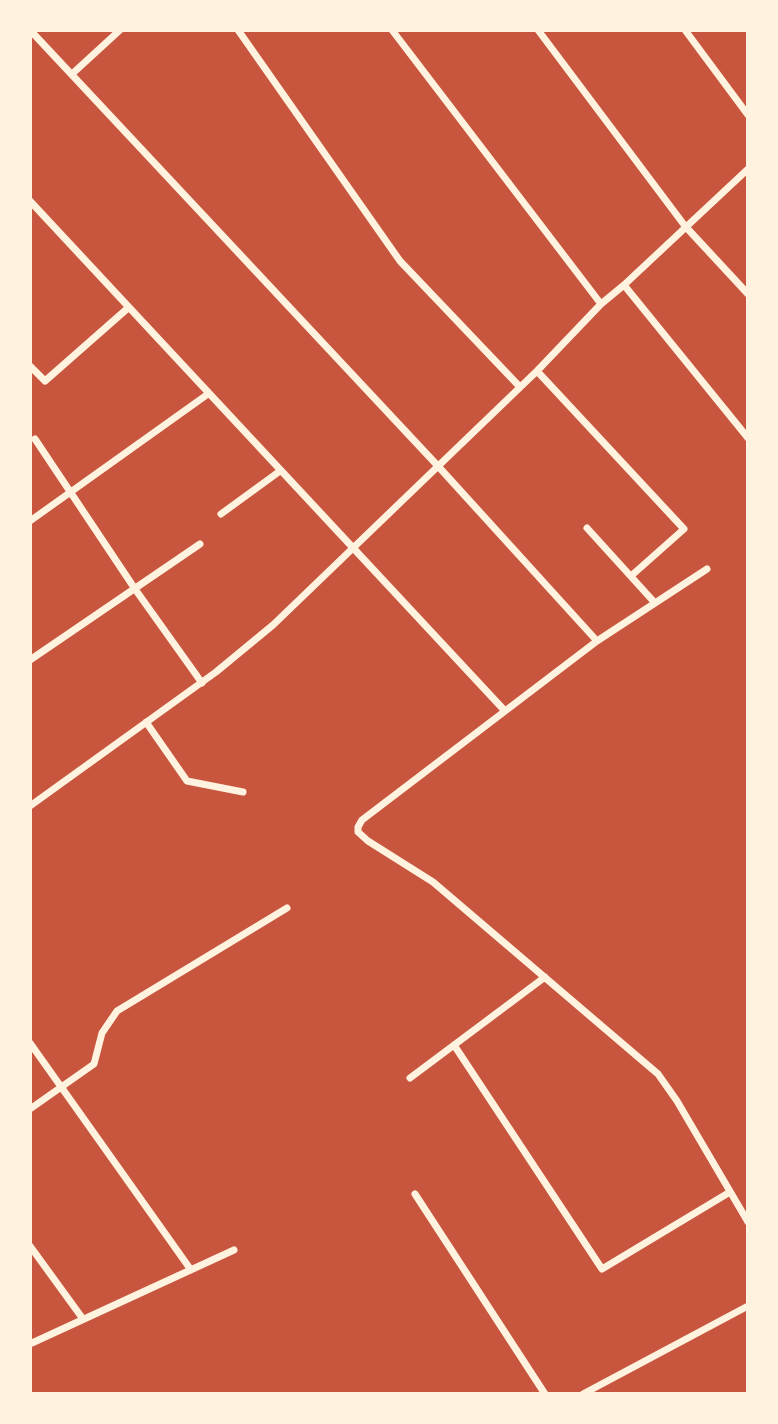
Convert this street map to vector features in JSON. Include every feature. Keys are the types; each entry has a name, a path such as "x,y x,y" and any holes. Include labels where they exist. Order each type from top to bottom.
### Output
{"street":[{"path":"30,30 597,641"},
{"path":"72,74 120,30"},
{"path":"238,30 400,261 520,387"},
{"path":"392,30 601,304"},
{"path":"538,30 685,226 748,294"},
{"path":"685,30 748,115"},
{"path":"30,806 202,683 273,625 537,371 601,304 748,169"},
{"path":"30,201 505,710"},
{"path":"624,285 748,438"},
{"path":"30,366 45,381 128,308"},
{"path":"537,371 684,529 631,576"},
{"path":"30,521 208,394"},
{"path":"35,439 135,589 202,683"},
{"path":"221,514 280,471"},
{"path":"587,528 655,603"},
{"path":"30,660 200,544"},
{"path":"707,569 597,641 505,710 362,820 358,832 368,842 433,882 658,1074 677,1101 748,1222"},
{"path":"146,722 187,781 243,792"},
{"path":"30,1109 94,1064 102,1033 117,1011 287,908"},
{"path":"410,1078 545,977"},
{"path":"30,1042 191,1270"},
{"path":"454,1045 602,1269 730,1192"},
{"path":"415,1194 545,1394"},
{"path":"30,1246 83,1320"},
{"path":"32,1343 234,1250"},
{"path":"583,1394 748,1306"}]}
